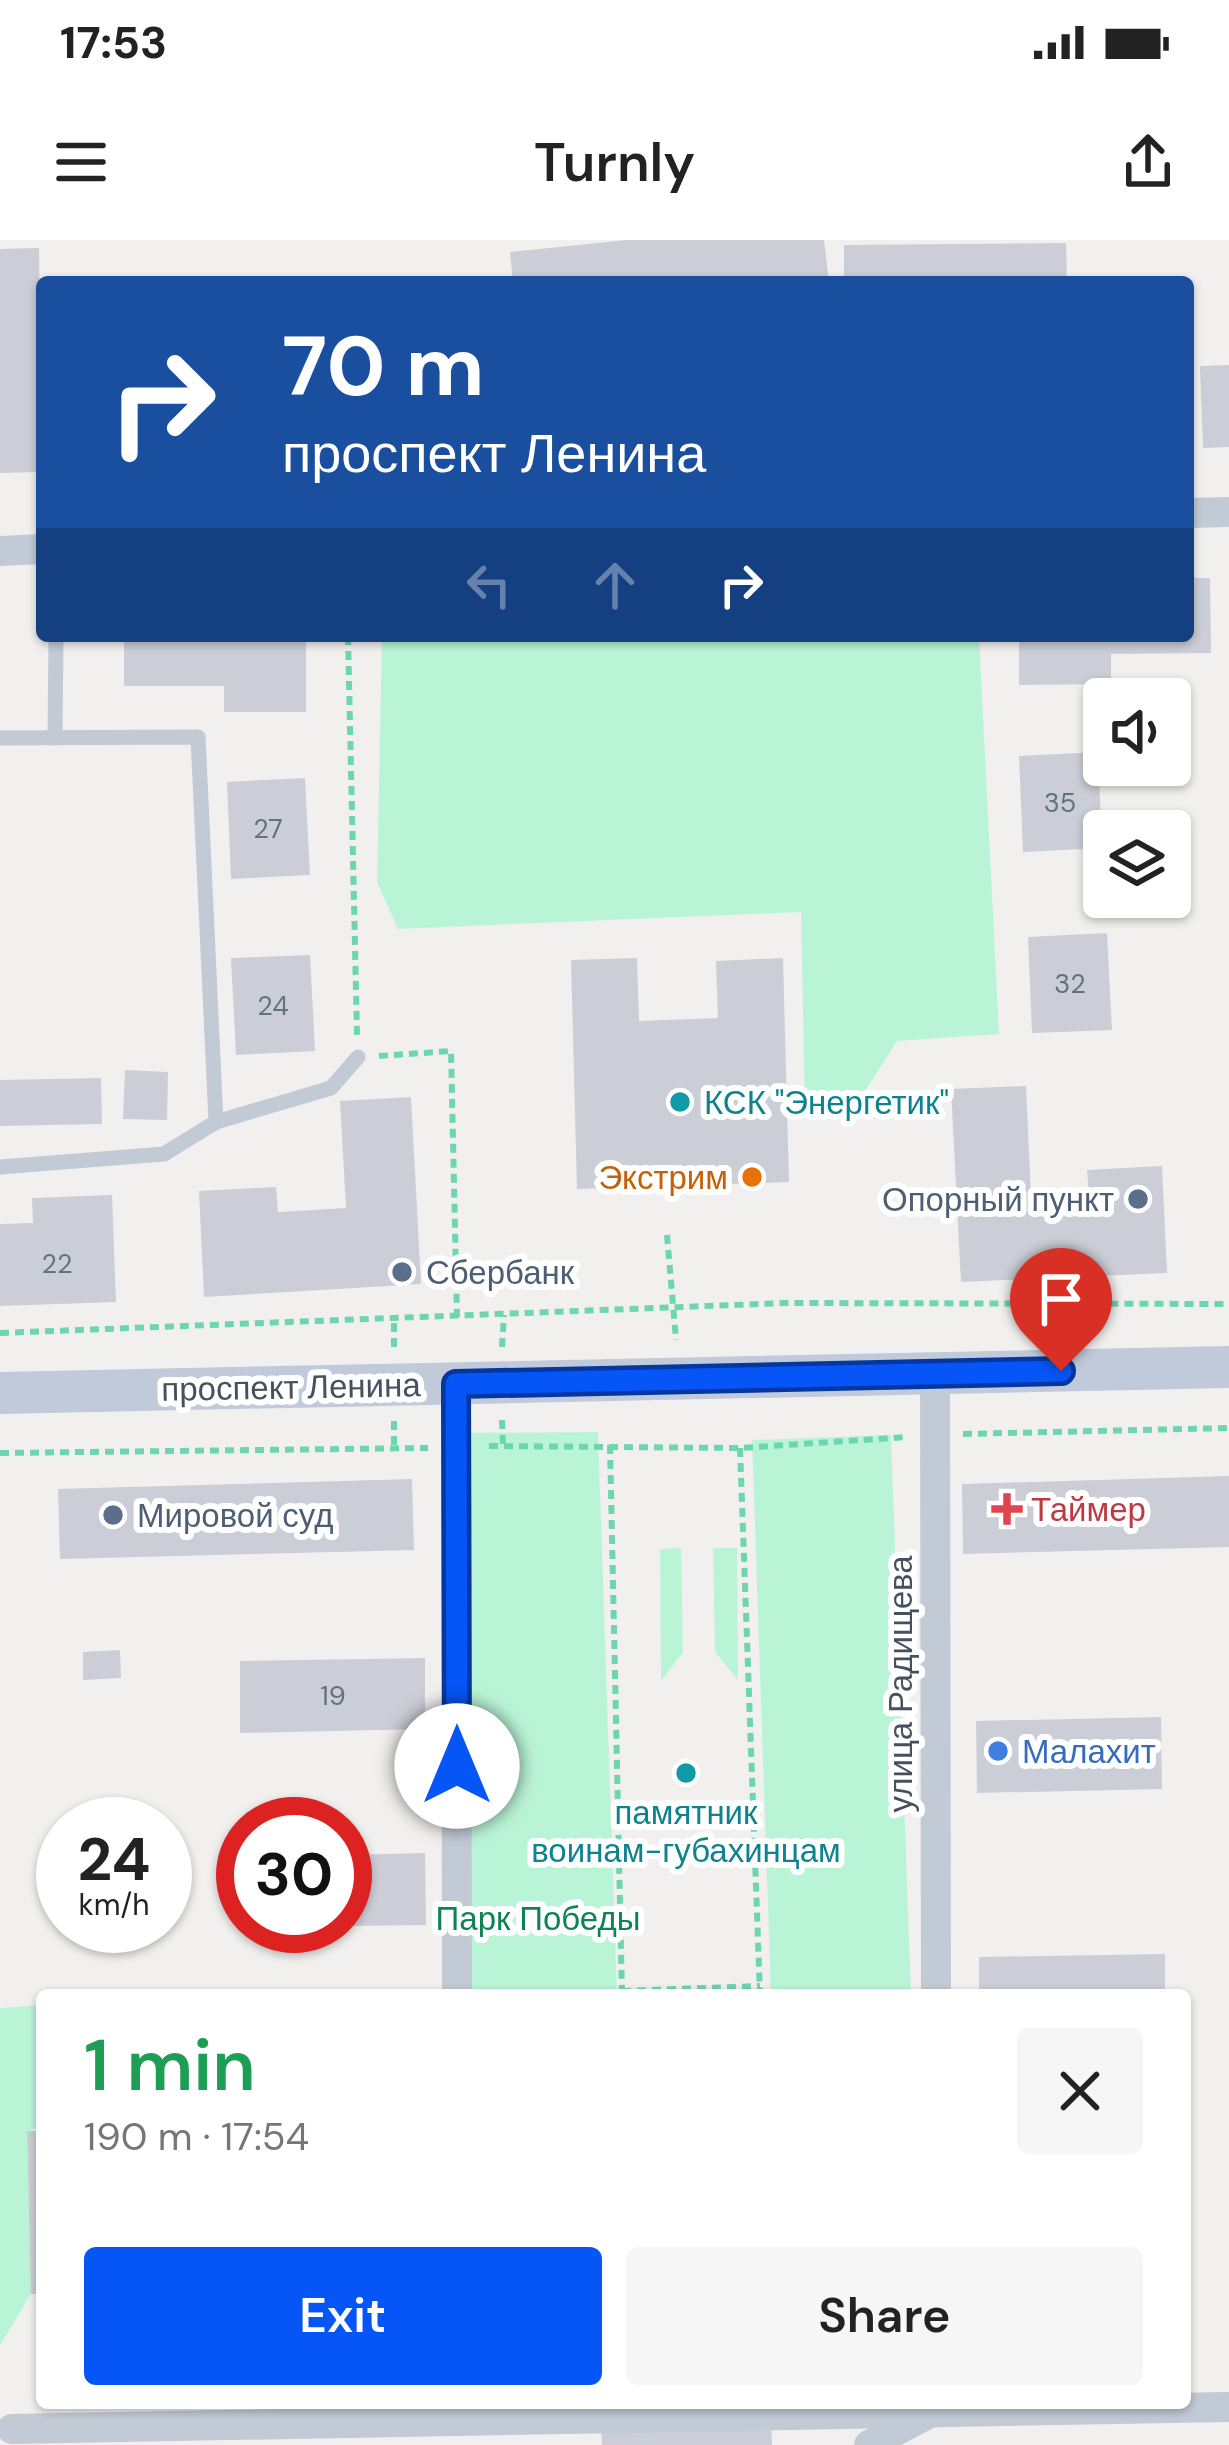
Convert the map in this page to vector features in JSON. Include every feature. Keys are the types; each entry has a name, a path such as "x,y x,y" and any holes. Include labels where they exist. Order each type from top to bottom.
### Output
{"main road":[{"name":"проспект Ленина","path":"0,1394 1229,1367"}],"street":[{"path":"1194,513 1229,512"},
{"path":"0,551 36,549"},
{"name":"улица Радищева","path":"935,1374 936,1989"},
{"path":"456,1384 457,1989"},
{"path":"1191,2407 1229,2407"},
{"path":"16,2432 457,2413 776,2409"},
{"path":"869,2445 932,2409"}],"lane":[{"path":"55,738 56,642"},
{"path":"0,739 198,737 216,1121"},
{"path":"0,1167 164,1154 216,1121 331,1088 358,1058"}],"path":[{"path":"348,642 358,1058 451,1051 457,1317"},
{"path":"667,1235 679,1379"},
{"path":"0,1333 786,1303 1229,1304"},
{"path":"0,1453 394,1451 456,1446 740,1448 937,1435 1229,1427"},
{"path":"610,1445 622,1989"},
{"path":"740,1448 760,1989"},
{"path":"617,1818 754,1814"}],"green space":[{"path":"382,642 979,642 999,1034 897,1041 851,1113 805,1115 801,912 398,929 377,882"},
{"name":"Парк Победы","path":"598,1432 617,1989 462,1989 454,1433"},
{"path":"891,1435 911,1989 771,1989 752,1440"},
{"path":"681,1548 683,1652 661,1681 660,1549"},
{"path":"713,1548 737,1548 738,1680 715,1652"},
{"path":"36,2005 36,2128 27,2132 31,2294 0,2345 0,2008"}],"building":[{"path":"627,240 824,240 828,276 512,276 510,252"},
{"path":"1066,243 1067,276 844,276 844,245"},
{"path":"39,248 36,472 0,473 0,249"},
{"path":"1229,365 1229,447 1203,448 1200,366"},
{"path":"1194,578 1210,578 1211,653 1111,654 1111,678 1083,678 1083,684 1019,685 1019,642 1194,642"},
{"path":"124,642 306,642 306,712 224,712 224,686 124,686"},
{"path":"1083,753 1083,786 1099,786 1100,810 1083,810 1083,849 1023,852 1019,756"},
{"path":"305,778 310,875 231,879 227,782"},
{"path":"1107,933 1112,1030 1032,1033 1028,937"},
{"path":"310,955 315,1051 236,1055 231,958"},
{"name":"КСК \"Энергетик\"","path":"637,958 639,1021 718,1018 716,961 783,958 789,1182 577,1189 571,960"},
{"path":"125,1070 168,1072 167,1120 123,1119"},
{"path":"101,1078 102,1124 0,1126 0,1080"},
{"path":"1026,1086 1031,1197 1089,1196 1087,1170 1162,1166 1167,1273 961,1282 951,1089"},
{"path":"411,1097 421,1284 204,1297 199,1191 276,1187 278,1212 346,1208 340,1101"},
{"path":"112,1195 116,1302 0,1306 0,1224 33,1223 32,1198"},
{"path":"1229,1476 1229,1547 963,1554 962,1484"},
{"path":"412,1479 414,1550 60,1559 58,1489"},
{"path":"120,1650 121,1678 83,1680 83,1652"},
{"path":"425,1658 425,1729 240,1733 240,1661"},
{"path":"1161,1717 1162,1789 977,1793 976,1721"},
{"path":"425,1853 426,1925 372,1926 372,1854"},
{"path":"1165,1954 1165,1989 979,1989 979,1957"},
{"path":"27,2131 36,2131 36,2294 31,2294"},
{"path":"771,2418 772,2445 602,2445 601,2425"}],"place":[{"name":"КСК \"Энергетик\"","path":"680,1102"},
{"name":"Экстрим","path":"752,1177"},
{"name":"Опорный пункт","path":"1138,1199"},
{"name":"Сбербанк","path":"402,1272"},
{"name":"Таймер","path":"1007,1509"},
{"name":"Мировой суд","path":"113,1515"},
{"name":"Малахит","path":"998,1751"},
{"name":"памятник воинам-губахинцам","path":"686,1773"}],"route":[{"path":"457,1766 456,1384 1061,1371"}]}
